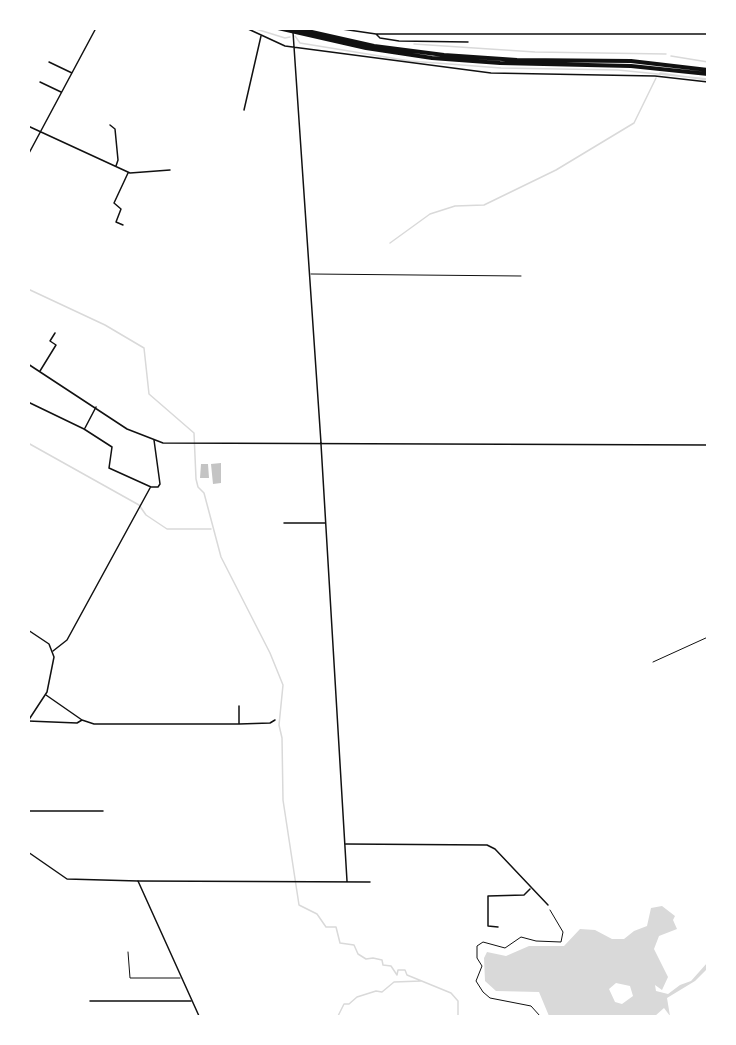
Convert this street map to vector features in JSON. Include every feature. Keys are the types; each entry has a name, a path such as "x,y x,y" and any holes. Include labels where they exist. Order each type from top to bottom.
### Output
{"highway":[{"path":"278,28 381,51 452,60 631,66 708,72"},
{"path":"293,28 302,33"}],"street":[{"path":"28,155 96,28"},
{"path":"246,28 278,44 361,58 496,74 655,76 708,82"},
{"path":"293,28 347,881"},
{"path":"335,28 360,33 708,34"},
{"path":"360,33 362,28"},
{"path":"376,33 380,38 399,41 468,42"},
{"path":"244,110 261,36"},
{"path":"49,62 72,73"},
{"path":"40,82 62,92"},
{"path":"110,125 115,129 118,160 116,167"},
{"path":"28,126 129,173 170,170"},
{"path":"123,225 116,222 121,209 114,202 129,173"},
{"path":"309,274 521,276"},
{"path":"40,371 56,345 50,341 55,333"},
{"path":"28,364 127,429 154,440 195,443 708,445"},
{"path":"28,402 84,429 112,447 109,468 151,487 158,487 160,484 154,440"},
{"path":"84,429 96,407"},
{"path":"53,651 67,639 151,487"},
{"path":"284,523 326,523"},
{"path":"28,630 47,642 53,651 54,662 46,695 28,721"},
{"path":"653,662 708,637"},
{"path":"46,695 82,720 98,724 239,724 270,723 275,720"},
{"path":"239,706 239,724"},
{"path":"28,721 79,723 82,720"},
{"path":"28,811 103,812"},
{"path":"346,844 487,845 504,858 548,905"},
{"path":"28,852 67,879 340,884 347,881 351,883 370,882"},
{"path":"138,881 199,1017"},
{"path":"498,927 488,926 488,896 524,895 530,888"},
{"path":"128,952 130,978 182,978"},
{"path":"90,1001 192,1001"}],"path":[{"path":"540,1017 531,1006 490,998 483,992 476,981 482,966 477,952 481,943 505,948 521,937 553,943 562,941 563,932 548,905"}],"shaded area":[{"path":"662,906 675,916 673,920 677,929 659,936 654,949 668,977 662,990 655,985 656,991 668,994 680,985 691,981 707,963 706,970 695,981 667,998 670,1016 664,1008 655,1016 549,1016 539,992 496,991 485,981 484,958 487,952 506,956 529,946 564,946 580,929 595,930 612,939 624,939 634,931 647,926 651,908","holes":["616,983 630,986 633,996 622,1004 615,1002 609,989"]}],"building":[{"path":"221,463 221,483 213,484 211,464"},
{"path":"201,464 208,464 209,478 200,478"}],"waterway":[{"path":"256,29 285,38 290,37"},
{"path":"295,36 300,43 410,61 501,68 618,70 708,79"},
{"path":"414,44 535,52 666,54"},
{"path":"671,56 708,62"},
{"path":"660,73 708,80"},
{"path":"390,243 430,214 455,206 484,205 556,170 634,123 656,78"},
{"path":"28,289 105,325 144,348 149,394 194,433 196,479 198,487 204,493 221,557 270,653 283,685 279,725 282,738 283,800 299,905 317,914 326,927 336,927 340,943 354,945 358,954 366,959 382,960 383,965 391,966 397,975 398,970 405,970 407,975 451,993 458,1001 458,1016"},
{"path":"28,443 139,505 146,515 167,529 211,529"},
{"path":"338,1016 344,1004 349,1004 357,997 376,991 382,992 394,982 421,981"}]}
